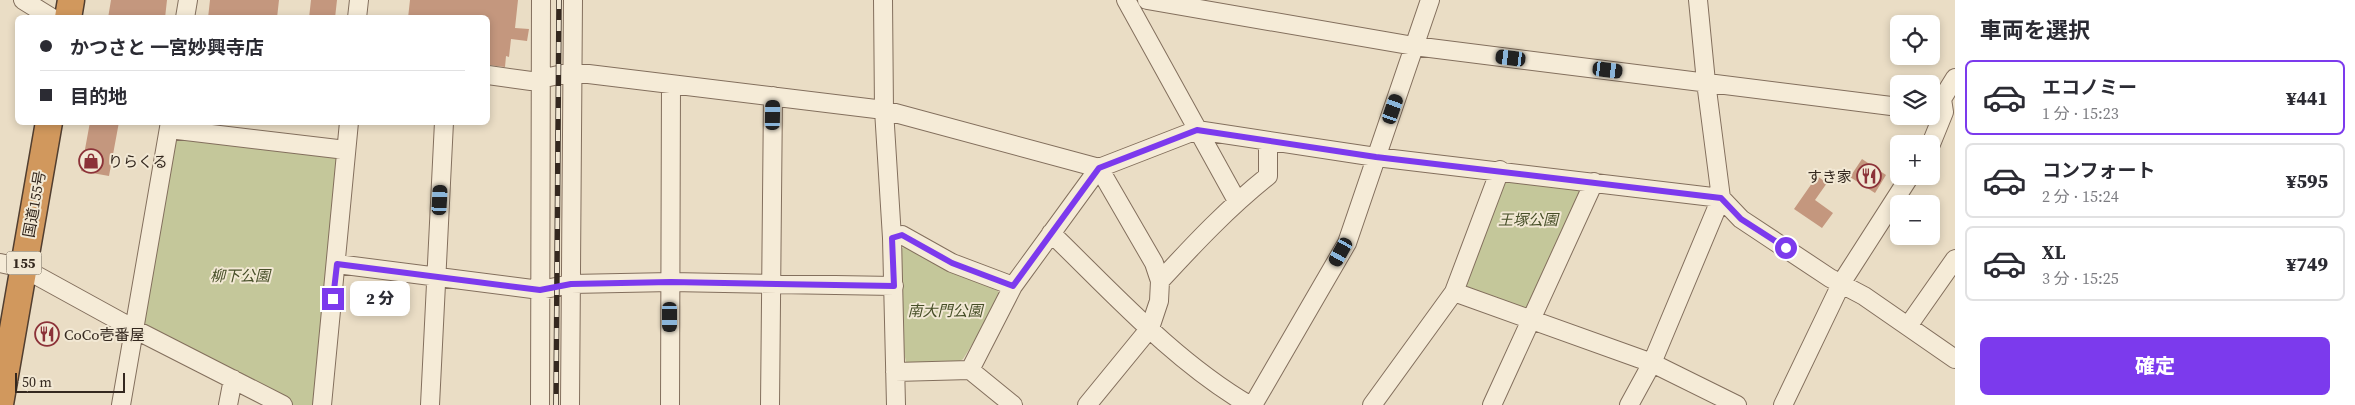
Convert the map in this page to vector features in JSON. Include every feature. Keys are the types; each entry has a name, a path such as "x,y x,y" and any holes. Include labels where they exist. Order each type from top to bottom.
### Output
{"highway":[{"path":"68,15 71,0"},
{"name":"国道155号","path":"0,404 11,266 48,125"}],"street":[{"path":"23,0 47,15"},
{"path":"186,15 188,0"},
{"path":"357,15 359,0"},
{"path":"540,405 541,0"},
{"path":"570,405 573,0"},
{"path":"883,0 884,110 894,286 896,405"},
{"path":"1126,0 1237,201"},
{"path":"1147,0 1414,46 1890,106"},
{"path":"1253,405 1347,242 1430,0"},
{"path":"1629,405 1652,363 1721,198 1706,82 1698,0"},
{"path":"490,75 531,81 572,72 884,110 1099,168 1154,263 1160,281 1160,301 1150,328 1087,405"},
{"path":"1935,135 1946,111 1942,99 1955,78"},
{"path":"670,405 671,84"},
{"path":"770,405 774,96"},
{"path":"322,405 337,264 348,125"},
{"path":"430,405 444,125"},
{"path":"121,405 170,126 346,150"},
{"path":"970,370 1013,286 1099,168 1197,130 1376,157 1500,170 1721,198 1741,219 1830,278 1842,282 1955,359"},
{"path":"1160,281 1237,201 1268,176 1268,142"},
{"path":"1372,405 1454,292 1500,170"},
{"path":"1492,405 1594,182"},
{"path":"1783,405 1842,282 1904,185"},
{"path":"1051,233 1150,328 1215,385 1249,405"},
{"path":"892,238 902,235 952,263 1013,286"},
{"path":"1908,326 1955,259"},
{"path":"337,264 540,290 571,284 671,282 894,286"},
{"path":"11,266 283,405"},
{"path":"1454,292 1652,363 1737,405"},
{"path":"895,372 970,370 1013,405"},
{"path":"228,405 233,379"}],"green space":[{"name":"柳下公園","path":"171,132 344,153 320,405 288,405 138,328"},
{"name":"王塚公園","path":"1503,174 1587,186 1529,315 1459,289"},
{"name":"南大門公園","path":"907,245 998,291 1001,299 963,359 958,362 906,362 903,347 901,249"}],"building":[{"path":"111,0 167,0 165,15 108,15"},
{"path":"210,0 279,0 277,15 208,15"},
{"path":"311,0 337,0 335,15 309,15"},
{"path":"410,0 518,0 515,28 529,29 527,41 511,39 509,57 506,56 505,67 490,65 490,15 408,15"},
{"path":"89,125 118,125 109,176 81,171"},
{"path":"1862,159 1886,175 1875,193 1850,177"},
{"path":"1817,176 1827,183 1815,200 1833,213 1822,228 1794,209"}],"railway":[{"path":"556,405 559,0"}],"place":[{"name":"りらくる","path":"91,161"},
{"name":"すき家","path":"1869,176"},
{"name":"CoCo壱番屋","path":"47,334"}],"route":[{"path":"333,299 337,264 540,290 571,284 671,282 894,286 892,238 902,235 952,263 1013,286 1099,168 1197,130 1376,157 1435,162 1721,198 1741,219 1786,248"}]}
